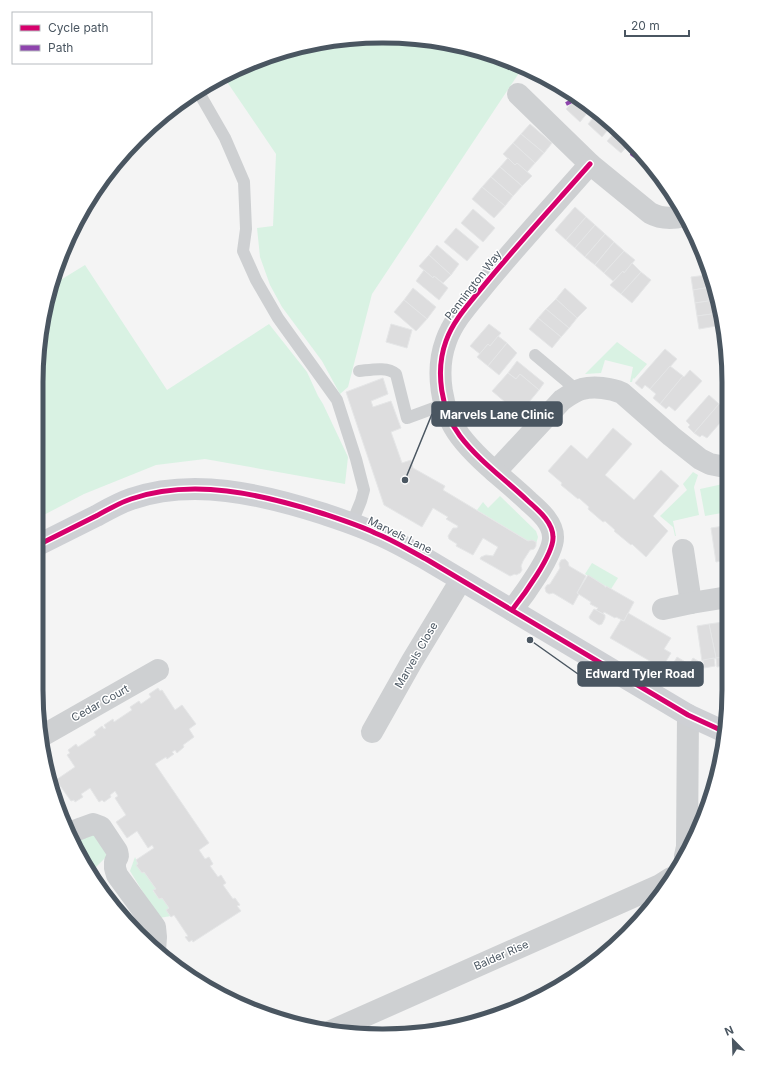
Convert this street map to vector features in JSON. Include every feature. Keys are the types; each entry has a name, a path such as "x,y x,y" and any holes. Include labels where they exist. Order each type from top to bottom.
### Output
{"street":[{"path":"518,94 590,164 650,213 664,218 679,217"},
{"name":"Pennington Way","path":"512,610 541,568 552,545 554,536 549,524 539,511 476,454 459,435 448,413 441,382 441,367 445,342 452,327 499,267 590,164"},
{"path":"495,472 562,400 583,389 601,388 615,390 622,393 700,459 710,464 722,466"},
{"name":"Marvels Lane","path":"43,542 131,499 178,490 212,490 251,494 302,507 352,523 396,542 688,715 719,729"},
{"path":"684,550 691,603"},
{"name":"Marvels Close","path":"372,732 412,660 461,580"},
{"path":"663,609 722,598"},
{"name":"Cedar Court","path":"46,734 158,670"},
{"path":"687,840 688,715"},
{"path":"74,831 93,824 101,827 117,851 118,856 114,868 117,875 155,927 156,942"},
{"name":"Balder Rise","path":"341,1026 661,884"}],"lane":[{"path":"201,96 224,138 244,182 246,229 243,251 256,280 278,318 337,400 356,459 364,490 352,523"},
{"path":"535,355 578,391"},
{"path":"359,370 387,369 396,374 407,418 445,404"}],"green space":[{"path":"382,43 405,44 427,46 470,55 492,61 520,72 372,294 348,387 340,394 322,361 282,307 270,285 260,257 257,228 273,226 276,154 226,81 273,61 338,46"},
{"path":"85,265 167,390 269,324 307,372 323,404 348,457 345,484 205,459 156,465 84,494 43,515 44,360 50,316 59,281"},
{"path":"617,342 647,364 634,379 633,378 632,382 630,382 633,367 605,360 601,373 585,374"},
{"path":"693,472 698,475 694,487 699,515 673,521 675,536 673,527 660,516 687,490 683,484"},
{"path":"722,484 722,513 705,516 700,489"},
{"path":"500,496 536,531 538,537 536,544 532,540 528,541 477,510 483,502 488,508"},
{"path":"592,563 618,578 611,589 585,574"},
{"path":"92,832 109,854 95,870 88,859 78,840"},
{"path":"135,857 138,864 137,865 142,873 144,872 156,889 153,891 159,899 162,898 169,908 167,910 171,916 159,918 130,871"},
{"path":"135,922 145,924 147,934"}],"building":[{"path":"573,101 588,112 580,122 566,109"},
{"path":"594,117 608,129 602,137 588,124"},
{"path":"530,124 552,143 544,153 521,134"},
{"path":"521,134 544,153 535,163 513,143"},
{"path":"614,134 627,146 621,153 607,141"},
{"path":"513,143 535,163 527,172 517,163 515,165 503,154"},
{"path":"508,158 515,165 517,163 532,176 522,186 500,167"},
{"path":"500,167 522,186 513,196 491,177"},
{"path":"491,177 513,196 505,206 482,187"},
{"path":"482,187 505,206 494,218 472,199"},
{"path":"575,207 586,217 566,240 555,230"},
{"path":"473,209 495,228 483,242 461,223"},
{"path":"586,217 595,225 575,248 566,240"},
{"path":"595,225 605,234 585,257 575,248"},
{"path":"456,228 479,247 467,261 444,242"},
{"path":"605,234 614,242 595,265 585,257"},
{"path":"614,242 624,251 604,273 595,265"},
{"path":"437,245 459,264 451,275 429,255"},
{"path":"624,251 635,260 624,273 623,271 613,281 604,273"},
{"path":"429,255 451,275 443,283 434,276 433,278 419,266"},
{"path":"632,263 641,272 621,294 610,285 623,271 624,273"},
{"path":"424,270 448,288 439,300 416,281"},
{"path":"641,272 651,280 632,303 621,294"},
{"path":"705,275 708,288 693,290 691,277"},
{"path":"413,288 436,307 427,319 404,300"},
{"path":"565,288 587,308 577,318 556,299"},
{"path":"708,288 711,301 695,303 693,290"},
{"path":"556,299 577,318 569,328 546,309"},
{"path":"404,300 427,319 416,331 394,312"},
{"path":"711,301 714,314 697,316 695,303"},
{"path":"546,309 569,328 561,337 538,318"},
{"path":"714,314 717,326 699,329 697,316"},
{"path":"538,318 561,337 552,348 529,329"},
{"path":"391,324 412,330 407,348 386,342"},
{"path":"489,324 501,333 490,346 488,344 480,354 470,346"},
{"path":"498,336 507,343 488,366 477,357 488,344 490,346"},
{"path":"507,343 517,353 499,375 488,366"},
{"path":"665,349 677,359 650,389 645,385 642,389 635,383"},
{"path":"517,361 544,383 539,390 520,374 516,379 508,373"},
{"path":"670,366 683,376 660,404 653,398 656,394 650,389"},
{"path":"690,370 702,381 675,411 669,406 666,409 660,404 683,376 684,377"},
{"path":"508,373 516,379 520,374 539,390 519,414 492,391"},
{"path":"383,378 388,394 371,401 373,407 391,401 401,428 391,432 402,463 411,460 413,468 445,486 443,490 528,541 532,540 536,542 534,549 530,550 523,561 521,566 522,570 520,573 510,576 480,559 486,555 493,556 498,547 483,538 473,555 456,546 457,544 449,539 448,536 453,528 457,528 458,526 446,519 448,517 433,508 422,527 384,505 346,392"},
{"path":"709,395 719,404 694,433 688,427 690,425 686,421"},
{"path":"719,404 722,407 722,421 707,438 702,435 700,437 694,433"},
{"path":"613,428 632,444 605,475 634,500 661,470 679,486 653,516 668,531 646,557 632,544 631,545 614,531 615,530 605,521 603,522 588,509 589,507 561,485 562,483 548,471 571,445 587,459"},
{"path":"722,526 722,561 716,562 711,528"},
{"path":"565,559 569,566 586,576 577,593 579,594 573,605 553,593 549,594 546,592 545,588 550,584 560,568 559,564 561,560"},
{"path":"588,575 605,587 606,586 634,602 624,621 596,610 598,608 590,604 591,602 577,593"},
{"path":"594,609 605,615 602,624 599,625 590,619 589,617"},
{"path":"628,613 671,638 664,649 671,653 662,668 610,638 621,620 624,621"},
{"path":"722,622 722,658 716,658 709,624"},
{"path":"709,624 716,658 702,661 697,626"},
{"path":"677,657 687,663 679,677 669,671"},
{"path":"693,658 698,661 696,666 690,663"},
{"path":"714,658 715,666 704,668 703,660"},
{"path":"716,658 722,658 722,666 717,667"},
{"path":"158,688 160,691 162,690 175,710 182,705 196,724 189,729 194,737 183,745 184,747 177,753 175,750 172,752 174,754 167,759 166,757 155,764 209,843 199,850 205,859 209,857 213,864 210,866 218,877 221,875 226,883 223,885 233,899 235,898 240,905 237,906 241,911 193,942 192,940 189,942 185,937 188,936 174,915 171,917 166,910 169,908 162,898 159,899 153,890 156,889 144,872 142,873 136,865 138,864 136,860 154,848 152,845 148,848 137,831 127,838 116,822 126,815 115,798 118,796 115,791 110,795 111,797 104,802 102,800 99,802 90,788 81,794 83,797 75,802 74,800 71,801 56,780 75,767 67,755 70,753 68,750 76,744 78,747 96,735 94,732 102,726 104,729 106,728 104,725 113,719 114,722 132,710 130,707 139,701 141,704 151,697 149,694"}],"marked path":[{"path":"566,104 571,100"},
{"path":"633,153 635,156"}],"cycle path":[{"path":"512,610 530,585 549,554 553,537 552,532 548,521 540,512 476,454 467,445 453,426 444,403 442,390 441,365 443,353 449,334 466,307 590,164"},
{"path":"43,542 122,502 155,493 203,489 227,491 298,506 355,525 401,545 688,715 719,729"}],"place":[{"name":"Marvels Lane Clinic","path":"405,480"},
{"name":"Edward Tyler Road","path":"530,640"}]}
